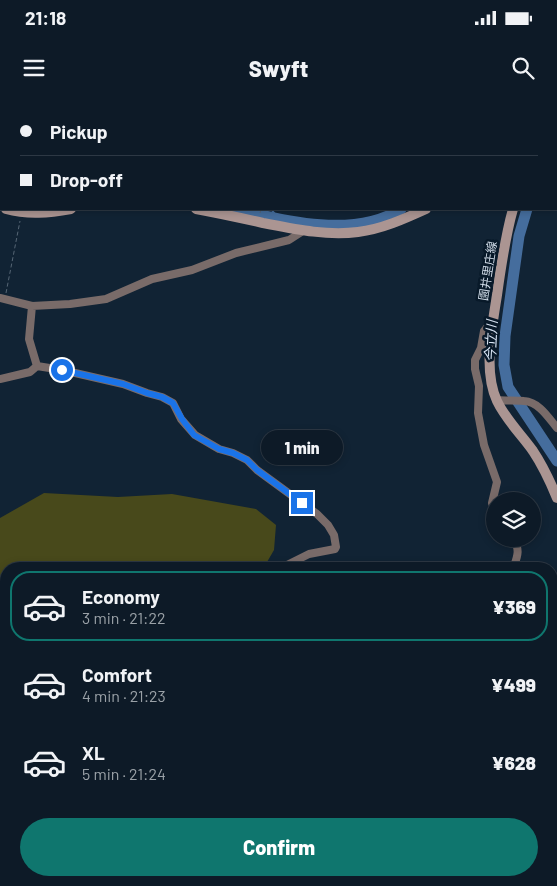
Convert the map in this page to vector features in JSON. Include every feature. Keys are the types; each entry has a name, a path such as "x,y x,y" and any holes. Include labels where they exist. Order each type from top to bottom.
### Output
{"main road":[{"path":"21,210 42,214 65,210"},
{"path":"201,210 304,231 331,234 358,232 382,227 424,210"},
{"name":"園井里庄線","path":"513,210 504,242 493,320 490,374 493,389 502,401 510,423 532,449 544,469 557,498"}],"street":[{"path":"2,298 32,306 70,304 106,298 152,280 192,270 236,253 289,240 304,231"},
{"path":"32,306 29,338 37,366"},
{"path":"493,320 484,331 481,348 475,360 475,370 479,386 478,413 484,444 497,482 495,492"},
{"path":"0,379 30,372 37,366 123,384 162,397 173,403 194,435 219,449 247,460 257,470 317,514 328,525 334,535 336,549 309,554 293,562"},
{"path":"502,401 524,400 532,402 540,407 557,428"},
{"path":"515,562 518,547"}],"path":[{"path":"2,298 19,230 21,210"}],"shaded area":[{"path":"44,493 118,497 172,494 256,509 276,525 274,550 267,562 0,562 0,518"}],"waterway":[{"path":"241,210 277,219 321,225 363,223 383,218 399,210"},
{"path":"272,210 278,218"},
{"name":"今立川","path":"527,210 519,236 505,336 504,365 508,387 557,461"}],"route":[{"path":"62,370 123,384 162,397 173,403 194,435 219,449 247,460 257,470 302,503"}]}
